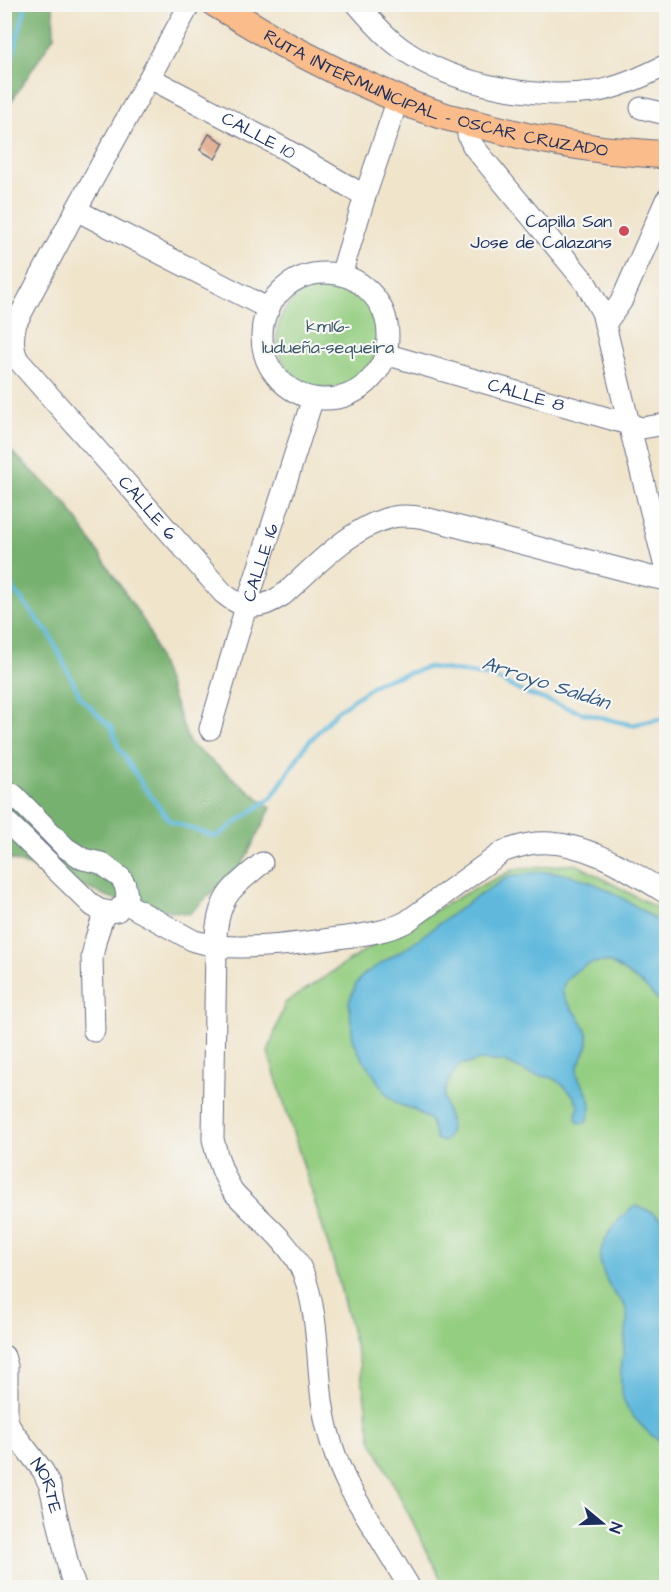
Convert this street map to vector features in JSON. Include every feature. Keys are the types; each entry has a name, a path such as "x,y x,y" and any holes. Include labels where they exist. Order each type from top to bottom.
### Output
{"main road":[{"name":"RUTA INTERMUNICIPAL - OSCAR CRUZADO","path":"216,4 292,49 398,99 447,117 567,144 666,155"},
{"path":"234,4 309,48 393,86 462,111 555,134 666,146"}],"street":[{"path":"357,4 393,41 410,53 432,66 482,84 540,94 594,92 623,84 666,65"},
{"name":"CALLE 6","path":"184,7 150,78 16,323 12,343 18,360 223,593 237,604 246,607"},
{"name":"CALLE 10","path":"150,78 283,148 365,196"},
{"path":"341,274 398,99"},
{"path":"640,108 666,114"},
{"path":"471,123 468,135 473,146 585,282 602,312 666,571"},
{"path":"605,324 621,302 666,200"},
{"path":"76,210 268,309"},
{"path":"324,273 341,274 359,283 374,296 384,314 388,334 386,354 378,371 365,384 349,394 331,399 313,398 295,391 280,380 269,364 263,346 263,327 268,309 278,294 291,283 307,276 324,273"},
{"name":"CALLE 8","path":"386,354 642,428 666,424"},
{"name":"CALLE 16","path":"210,729 246,607 313,398"},
{"path":"246,607 263,606 273,602 348,538 369,525 395,516 425,518 666,580"},
{"path":"4,789 14,795 66,848 83,859 101,863 121,878 127,895 125,903 117,911 111,912 93,906 4,819"},
{"path":"125,903 194,941 216,946 299,944 378,933 406,922 504,851 538,843 564,845 598,855 666,893"},
{"path":"66,881 70,868 83,859"},
{"path":"262,863 230,893 221,910 215,932 213,1139 217,1159 233,1191 280,1238 298,1262 310,1294 322,1401 327,1428 340,1470 410,1587"},
{"path":"94,1031 92,957 105,911"},
{"name":"NORTE","path":"4,1356 7,1366 8,1419 11,1430 43,1471 50,1486 70,1574 76,1587"}],"green space":[{"path":"5,4 53,5 54,36 5,111"},
{"name":"km16- ludueña-sequeira","path":"328,286 347,290 364,301 375,318 379,337 375,356 364,373 347,384 328,388 309,384 292,373 281,356 277,337 281,318 292,301 309,290"},
{"path":"4,444 66,503 147,626 189,743 271,808 242,865 189,914 125,903 5,857"},
{"path":"576,864 666,913 666,1587 445,1587 371,1439 359,1361 334,1264 268,1052 285,1003 367,949 466,893 515,869"}],"water":[{"path":"540,872 574,876 607,889 666,927 666,1009 644,986 613,964 598,962 582,967 568,978 563,986 563,994 587,1033 588,1044 577,1072 591,1103 586,1123 577,1122 576,1114 579,1107 573,1095 553,1078 531,1074 505,1062 479,1060 460,1064 447,1084 444,1097 450,1121 450,1132 443,1142 436,1139 430,1120 413,1109 400,1105 386,1094 359,1053 353,1039 349,1002 356,984 364,974 406,948 470,901 508,877"},
{"path":"635,1206 650,1211 666,1222 666,1443 650,1433 632,1415 622,1395 621,1374 627,1325 626,1311 624,1304 610,1286 600,1263 601,1251 607,1236 617,1222"}],"building":[{"path":"209,134 224,143 215,159 200,150"}],"waterway":[{"name":"Arroyo Saldán","path":"4,81 25,9 24,4"},
{"name":"Arroyo Saldán","path":"4,578 50,635 81,698 112,728 118,746 143,786 170,821 216,837 272,797 306,745 337,711 378,682 429,667 494,677 520,691 583,713 632,725 666,718"}],"place":[{"name":"Capilla San Jose de Calazans","path":"624,231"}]}
